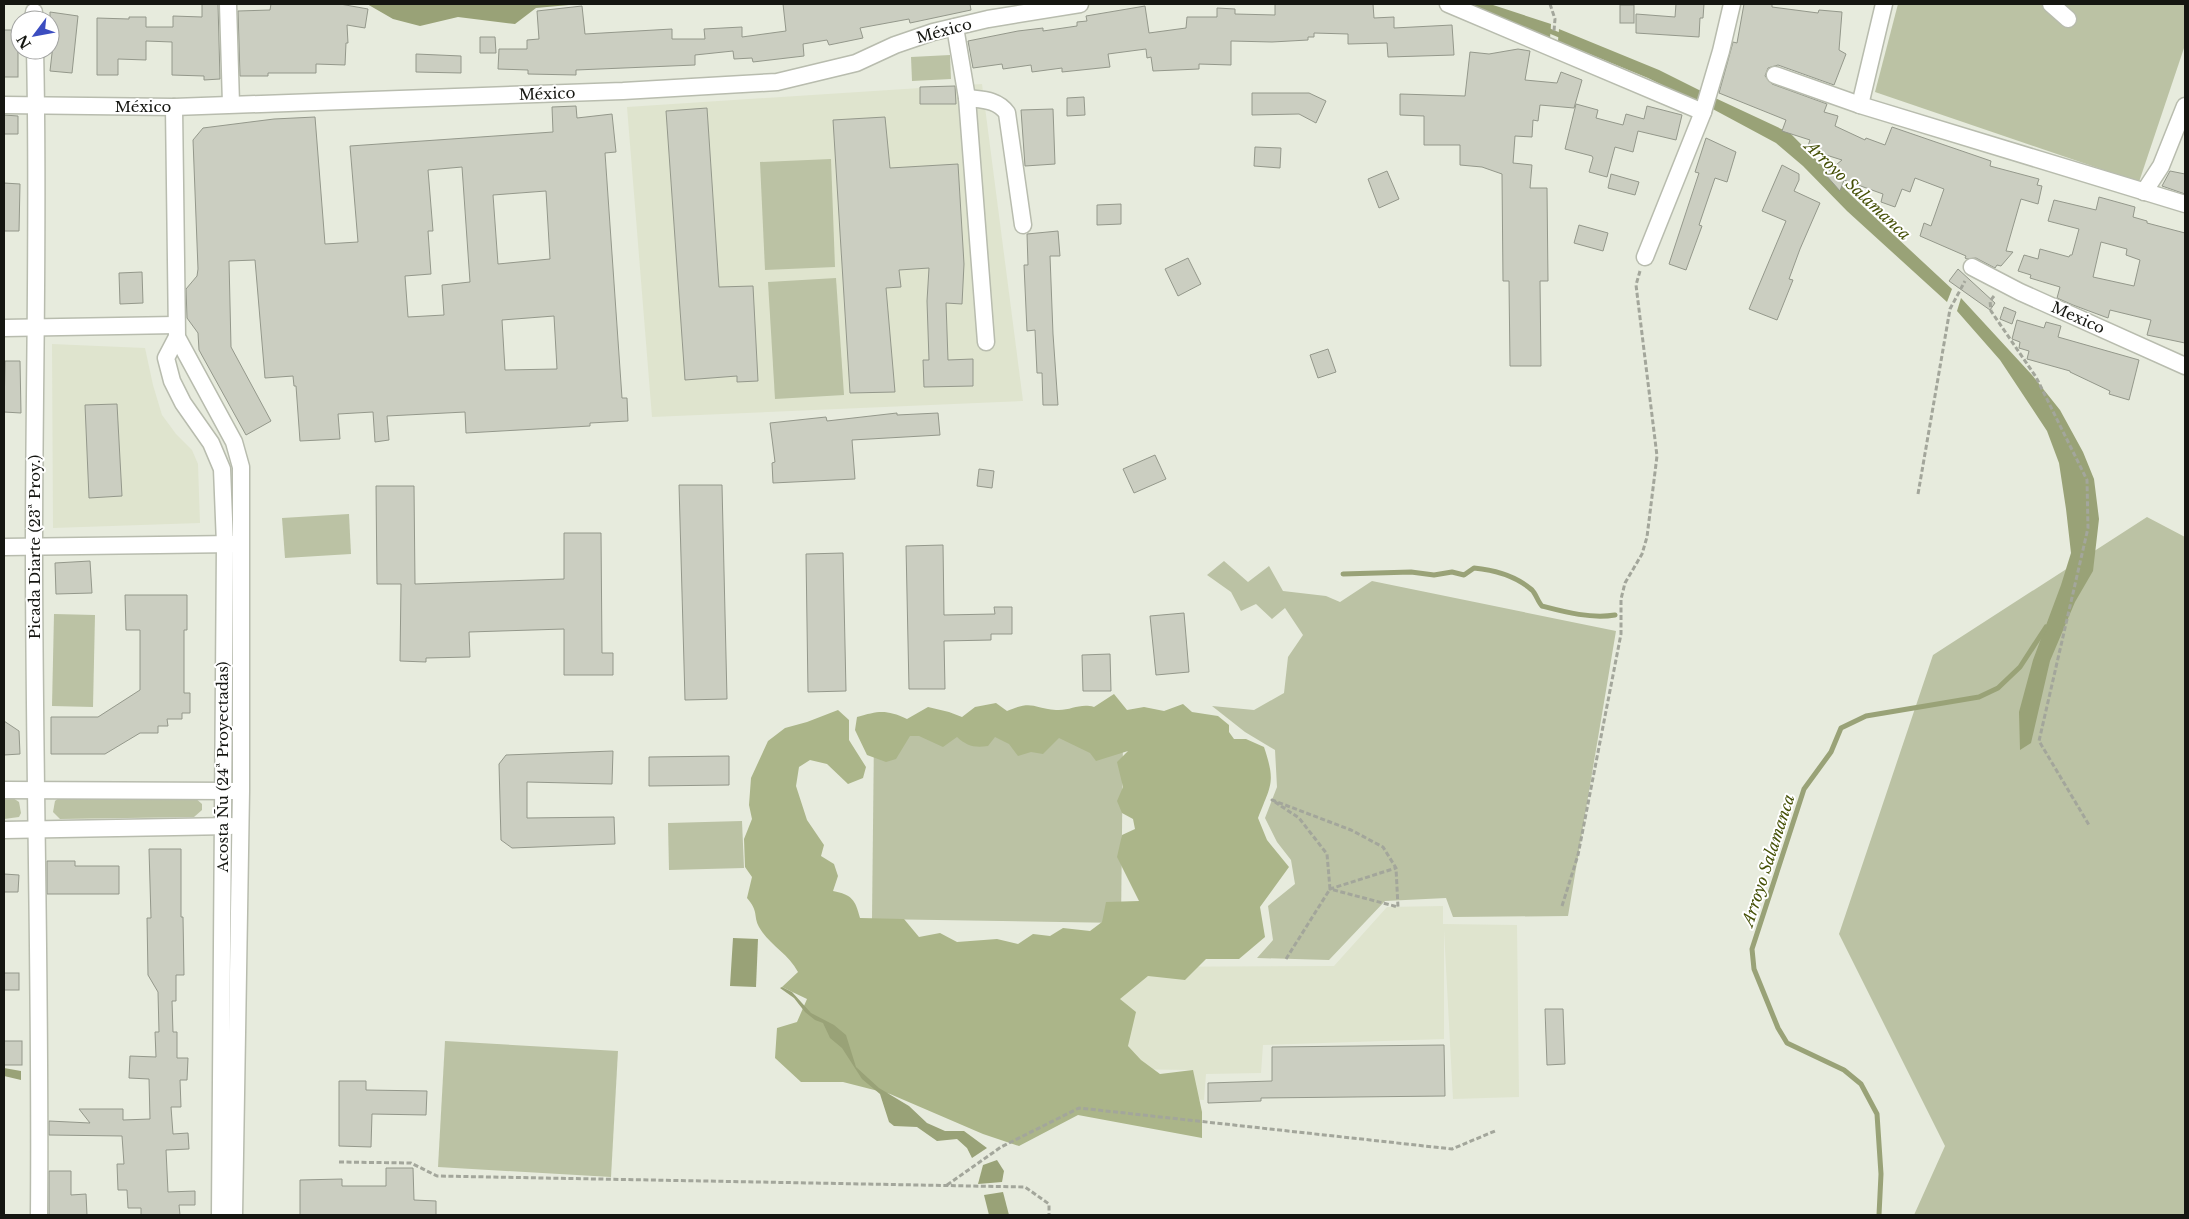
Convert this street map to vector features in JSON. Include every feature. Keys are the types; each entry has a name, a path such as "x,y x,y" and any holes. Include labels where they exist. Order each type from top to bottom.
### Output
{"street":[{"path":"228,4 231,104"},
{"name":"México","path":"4,105 174,107 623,91 777,82 856,63 895,45 954,27 988,19 1080,4"},
{"path":"1448,4 1703,112"},
{"path":"1645,257 1703,112 1721,51 1732,4"},
{"path":"1860,105 1884,4"},
{"path":"2051,4 2068,19"},
{"path":"954,27 967,98 986,342"},
{"name":"Picada Diarte (23ª Proy.)","path":"35,60 34,547 40,1045 39,1215"},
{"path":"1774,75 1860,105 2185,204"},
{"path":"967,98 995,102 1002,106 1007,113 1023,224"},
{"path":"2144,192 2161,166 2185,106"},
{"name":"Acosta Ñu (24ª Proyectadas)","path":"174,107 177,331 166,358 172,381 183,402 211,443 222,470 225,544 222,826 228,1078 234,1215"},
{"name":"Mexico","path":"1972,267 2004,284 2185,366"},
{"path":"4,328 177,331"},
{"name":"Acosta Ñu (24ª Proyectadas)","path":"177,331 234,442 241,467 240,826 220,1215"},
{"path":"4,547 242,544"},
{"path":"4,790 223,790 240,792"},
{"path":"4,830 240,826"}],"path":[{"path":"1550,4 1555,19 1553,39"},
{"path":"1562,906 1578,855 1621,634 1622,599 1625,583 1642,554 1649,522 1657,456 1636,285 1645,257"},
{"path":"1918,494 1950,309 1972,267"},
{"path":"2004,284 1990,301 1989,306 2036,377 2087,480 2088,528 2039,741 2089,825"},
{"path":"1286,959 1330,889 1327,854 1299,818 1272,800 1351,830 1383,847 1396,868 1398,907 1330,889"},
{"path":"1330,889 1396,868"},
{"path":"946,1185 1001,1148 1079,1108 1452,1149 1495,1131"},
{"path":"339,1162 411,1163 437,1176 1025,1187 1049,1204 1049,1215"}],"shaded area":[{"path":"367,4 580,4 536,8 515,24 458,17 420,26 393,19"},
{"path":"1463,4 1490,4 1551,24 1550,39"},
{"path":"1898,4 2185,4 2185,45 2139,182 1875,92"},
{"path":"1559,29 1659,70 1705,93 1703,105 1648,78 1558,41"},
{"path":"950,55 951,79 912,81 911,57"},
{"path":"982,84 1023,401 652,417 627,107"},
{"path":"1713,97 1790,133 1853,197 1952,289 1947,302 1847,211 1803,166 1776,143 1709,107"},
{"path":"831,159 835,267 765,270 760,162"},
{"path":"836,278 844,395 775,399 768,282"},
{"path":"1961,298 2032,375 2060,410 2083,452 2094,479 2099,519 2093,571 2075,602 2050,661 2031,743 2020,750 2019,712 2033,660 2071,553 2066,509 2059,463 2047,431 2000,360 1957,311"},
{"path":"52,344 145,348 162,415 176,434 192,450 198,464 200,523 53,528"},
{"path":"349,514 351,554 285,558 282,518"},
{"path":"2147,517 2185,537 2185,1215 1914,1215 1945,1146 1839,934 1933,655"},
{"path":"1224,561 1248,582 1269,566 1283,591 1326,596 1340,602 1372,581 1616,631 1568,916 1453,917 1446,898 1385,901 1329,960 1257,958 1273,940 1268,906 1295,884 1291,860 1277,842 1265,818 1277,787 1275,750 1245,732 1212,706 1254,710 1284,693 1288,657 1303,635 1285,608 1272,619 1256,604 1241,611 1231,592 1207,575"},
{"path":"54,614 95,615 93,707 52,706"},
{"path":"1114,694 1127,710 1144,707 1164,711 1183,704 1192,712 1218,716 1229,725 1229,732 1234,739 1246,739 1264,747 1270,769 1269,790 1258,818 1267,840 1289,867 1260,907 1265,937 1239,959 1206,959 1185,980 1148,976 1120,999 1136,1012 1128,1046 1141,1060 1160,1074 1193,1070 1202,1112 1202,1138 1078,1115 1019,1146 983,1134 890,1094 843,1082 801,1082 775,1058 777,1028 797,1022 807,999 782,987 798,972 789,959 763,933 757,923 753,907 747,898 752,877 745,867 744,839 752,819 749,805 751,778 768,741 785,728 838,710 849,720 849,740 866,767 863,778 848,784 827,764 810,760 799,767 796,786 807,820 824,845 821,856 834,864 838,876 833,891 845,894 852,899 860,918 904,919 919,937 940,933 957,942 997,939 1018,944 1033,934 1050,936 1063,928 1090,931 1102,922 1106,902 1139,901 1117,857 1122,835 1135,829 1133,819 1122,813 1117,801 1123,787 1117,762 1128,751 1096,761 1090,753 1059,738 1043,754 1031,752 1018,756 1009,744 995,737 988,746 971,746 957,737 943,747 919,736 910,736 896,759 886,762 867,755 855,730 857,717 871,713 887,712 907,719 928,707 962,717 975,707 996,703 1007,711 1028,705 1061,710 1084,706 1094,707"},
{"path":"874,735 1123,739 1121,923 872,919"},
{"path":"194,797 202,804 202,810 194,817 60,819 53,812 55,801 59,798"},
{"path":"4,798 13,798 19,802 21,813 19,817 4,819"},
{"path":"742,821 744,868 669,870 668,823"},
{"path":"1443,906 1443,924 1517,925 1519,1097 1453,1099 1444,930 1444,1039 1263,1045 1261,1073 1206,1074 1204,1100 1192,1099 1192,1070 1121,1069 1119,967 1334,966 1387,907"},
{"path":"733,938 758,939 756,987 730,986"},
{"path":"782,987 792,992 811,1013 834,1025 846,1035 856,1067 879,1088 909,1106 927,1123 945,1131 964,1131 987,1148 972,1158 967,1148 957,1139 937,1141 917,1127 894,1126 889,1122 880,1094 862,1079 842,1048 830,1038 823,1023 815,1020 805,1012 794,998 780,988"},
{"path":"445,1041 618,1051 611,1177 438,1167"},
{"path":"4,1068 21,1071 21,1080 4,1076"},
{"path":"997,1160 1004,1171 1002,1182 978,1184 983,1165"},
{"path":"1003,1192 1009,1215 989,1215 984,1195"}],"building":[{"path":"202,4 218,4 220,79 204,80 204,76 172,75 172,42 146,41 146,60 118,59 118,75 97,75 97,18 129,19 129,17 146,17 146,27 173,27 173,16 202,17"},
{"path":"271,4 340,4 368,9 365,28 347,25 348,43 346,43 345,65 316,64 316,73 268,73 268,76 240,76 238,11 270,10"},
{"path":"783,4 970,4 971,10 910,23 909,19 860,28 863,38 829,45 827,40 803,44 804,56 753,62 752,58 734,59 733,51 695,55 695,65 576,70 576,75 528,74 528,70 498,69 499,49 527,49 527,40 539,39 537,11 582,6 585,34 672,29 672,39 705,39 704,29 742,27 742,37 786,31"},
{"path":"1275,4 1373,4 1374,18 1394,17 1394,28 1452,25 1454,55 1388,57 1387,43 1348,44 1348,34 1314,33 1314,37 1308,37 1308,40 1272,42 1231,41 1231,65 1199,64 1199,69 1153,71 1151,57 1147,58 1146,49 1108,54 1110,67 1062,72 1062,68 1032,72 1031,65 1003,69 1002,64 973,68 968,41 1018,31 1043,28 1043,31 1077,26 1077,22 1087,21 1086,16 1145,6 1149,33 1186,28 1187,17 1217,17 1217,8 1235,9 1235,14 1275,15"},
{"path":"1676,4 1704,4 1703,18 1700,18 1699,37 1636,33 1636,14 1675,17"},
{"path":"1744,4 1772,4 1772,7 1818,13 1819,10 1842,12 1839,50 1846,54 1834,85 1778,65 1768,68 1765,76 1772,84 1827,104 1824,112 1838,116 1835,126 1865,140 1866,138 1885,145 1892,127 1991,161 1990,166 2039,179 2037,185 2042,186 2038,204 2021,199 2006,251 2013,252 2001,266 1997,265 1995,268 1976,258 1967,259 1965,258 1966,256 1920,236 1924,223 1931,226 1944,189 1915,178 1910,192 1902,189 1895,207 1881,202 1883,194 1844,180 1840,191 1825,174 1842,160 1807,149 1810,140 1782,131 1786,120 1719,93 1733,42 1737,43"},
{"path":"1620,5 1634,5 1634,23 1620,23"},
{"path":"60,13 78,16 72,73 50,71 51,60 60,60"},
{"path":"4,30 10,30 10,60 18,60 18,77 4,77"},
{"path":"480,37 495,37 496,53 480,53"},
{"path":"1518,49 1530,51 1525,80 1557,83 1561,72 1582,80 1574,108 1540,105 1538,121 1533,120 1532,137 1515,136 1513,163 1532,165 1530,188 1547,188 1548,281 1540,281 1541,366 1510,366 1509,281 1503,281 1502,174 1482,167 1460,165 1460,145 1424,145 1424,116 1400,115 1400,94 1465,96 1470,52 1489,54"},
{"path":"416,54 461,56 461,73 416,72"},
{"path":"955,86 956,104 920,104 920,87"},
{"path":"1252,93 1309,93 1326,101 1316,123 1299,114 1252,115"},
{"path":"1084,97 1085,115 1067,116 1067,98"},
{"path":"1576,104 1598,110 1596,118 1623,125 1626,114 1644,119 1647,106 1682,115 1676,140 1638,131 1633,152 1615,147 1607,177 1589,172 1592,156 1565,149"},
{"path":"576,106 577,118 612,114 616,152 605,153 622,398 627,398 628,421 590,423 590,426 466,433 465,412 387,416 389,440 375,442 373,412 338,414 340,439 300,441 296,386 294,386 293,376 265,378 255,260 229,261 231,347 271,421 246,435 199,350 198,333 187,318 186,289 197,276 198,269 193,140 203,128 274,119 315,117 325,244 358,242 350,146 553,132 552,107","holes":["462,167 470,282 442,285 444,315 408,317 405,276 431,274 428,231 433,231 428,170","546,191 550,259 498,264 493,195","554,316 557,369 505,370 502,320"]},
{"path":"707,108 719,287 753,286 758,381 737,382 737,376 685,380 666,111"},
{"path":"1053,109 1055,164 1025,166 1021,110"},
{"path":"4,115 18,116 18,134 4,134"},
{"path":"885,117 890,168 958,164 964,264 962,304 946,303 948,360 973,359 973,386 924,387 923,360 929,360 927,301 929,268 899,270 901,287 886,288 895,392 850,393 833,120"},
{"path":"1706,138 1736,152 1727,182 1715,178 1699,225 1702,226 1686,270 1669,264 1699,173 1695,172"},
{"path":"1255,147 1281,148 1280,168 1254,166"},
{"path":"1782,165 1799,174 1799,180 1794,191 1820,203 1800,249 1789,279 1793,280 1777,320 1749,309 1786,221 1762,211"},
{"path":"1387,171 1399,199 1379,208 1368,179"},
{"path":"2170,171 2185,174 2185,194 2162,186"},
{"path":"1611,174 1639,182 1635,195 1608,188"},
{"path":"4,183 20,184 19,231 4,231"},
{"path":"2099,197 2135,207 2133,217 2147,221 2147,223 2185,233 2185,343 2147,335 2151,320 2110,310 2108,318 2073,305 2057,298 2060,287 2030,278 2031,275 2018,271 2024,255 2038,259 2040,249 2069,257 2072,255 2079,229 2048,221 2054,200 2096,210","holes":["2101,242 2127,249 2126,255 2140,260 2134,286 2093,277"]},
{"path":"1121,204 1121,224 1097,225 1097,205"},
{"path":"1579,225 1608,233 1603,251 1574,243"},
{"path":"1058,231 1060,256 1050,256 1058,405 1043,405 1042,373 1037,373 1035,330 1027,331 1024,265 1028,265 1027,234"},
{"path":"1188,258 1201,284 1178,296 1165,269"},
{"path":"1958,269 1995,303 1990,310 1949,281"},
{"path":"142,272 143,303 120,304 119,273"},
{"path":"2004,307 2016,312 2012,324 2000,319"},
{"path":"2017,320 2044,328 2046,322 2061,326 2058,337 2139,360 2129,400 2109,394 2110,391 2070,371 2027,359 2029,351 2019,348 2020,342 2012,339"},
{"path":"1328,349 1336,372 1318,378 1310,355"},
{"path":"5,361 20,361 21,413 4,412"},
{"path":"117,404 122,496 89,498 85,405"},
{"path":"897,413 897,415 938,413 940,435 852,440 855,479 773,483 772,463 775,462 770,423 826,417 827,421"},
{"path":"1155,455 1166,479 1134,493 1123,469"},
{"path":"979,469 994,471 992,488 977,486"},
{"path":"679,485 722,485 727,699 685,700"},
{"path":"376,486 414,486 415,584 564,579 564,533 601,533 602,653 613,653 613,675 564,675 564,629 469,632 470,657 426,658 426,662 400,661 401,584 377,584"},
{"path":"943,545 944,615 995,614 994,607 1012,607 1012,634 991,634 991,640 944,641 945,689 909,689 906,546"},
{"path":"843,553 846,691 808,692 806,554"},
{"path":"90,561 92,593 56,594 55,563"},
{"path":"125,595 187,595 187,630 184,630 184,693 190,693 190,713 182,713 182,719 167,719 168,726 158,726 158,733 140,733 105,754 51,754 51,717 98,717 140,690 140,630 126,630"},
{"path":"1184,613 1189,672 1156,675 1150,616"},
{"path":"1110,654 1111,691 1083,691 1082,655"},
{"path":"4,721 19,731 20,754 4,755"},
{"path":"613,751 612,784 527,782 527,818 614,817 615,844 512,848 501,840 499,764 506,755"},
{"path":"729,756 729,785 649,786 649,757"},
{"path":"149,849 181,849 181,917 183,917 184,975 176,975 176,1001 172,1001 173,1032 177,1032 177,1058 188,1058 187,1080 180,1080 181,1107 171,1107 173,1134 188,1133 189,1149 166,1150 168,1192 195,1191 195,1205 179,1205 180,1215 141,1215 141,1208 128,1208 127,1190 118,1190 117,1164 124,1164 122,1136 49,1135 49,1121 90,1123 79,1109 123,1109 123,1120 150,1119 149,1079 129,1078 130,1056 156,1057 155,1032 159,1032 158,992 148,975 147,918 151,918"},
{"path":"47,861 75,861 75,866 119,866 119,894 47,894"},
{"path":"4,874 19,875 18,892 4,892"},
{"path":"4,973 19,973 19,990 4,990"},
{"path":"1545,1009 1563,1009 1565,1064 1547,1065"},
{"path":"4,1041 22,1041 22,1065 4,1065"},
{"path":"1444,1045 1445,1096 1261,1098 1261,1101 1208,1103 1208,1083 1272,1081 1272,1047"},
{"path":"339,1081 366,1081 366,1090 427,1091 426,1115 372,1114 371,1147 339,1146"},
{"path":"386,1168 413,1168 414,1200 436,1201 436,1215 300,1215 300,1180 342,1179 342,1186 386,1186"},
{"path":"49,1171 71,1171 71,1195 86,1194 87,1215 49,1215"}],"waterway":[{"name":"Arroyo Salamanca","path":"1545,29 1564,37"},
{"path":"1343,574 1411,572 1434,575 1452,572 1464,575 1474,568 1482,569 1505,574 1526,585 1532,590 1542,606 1569,613 1615,615"},
{"name":"Arroyo Salamanca","path":"1879,1215 1881,1174 1877,1114 1861,1084 1844,1070 1787,1043 1778,1028 1754,969 1752,949 1804,789 1831,752 1841,728 1866,716 1979,697 1998,688 2020,667 2046,627"}]}
